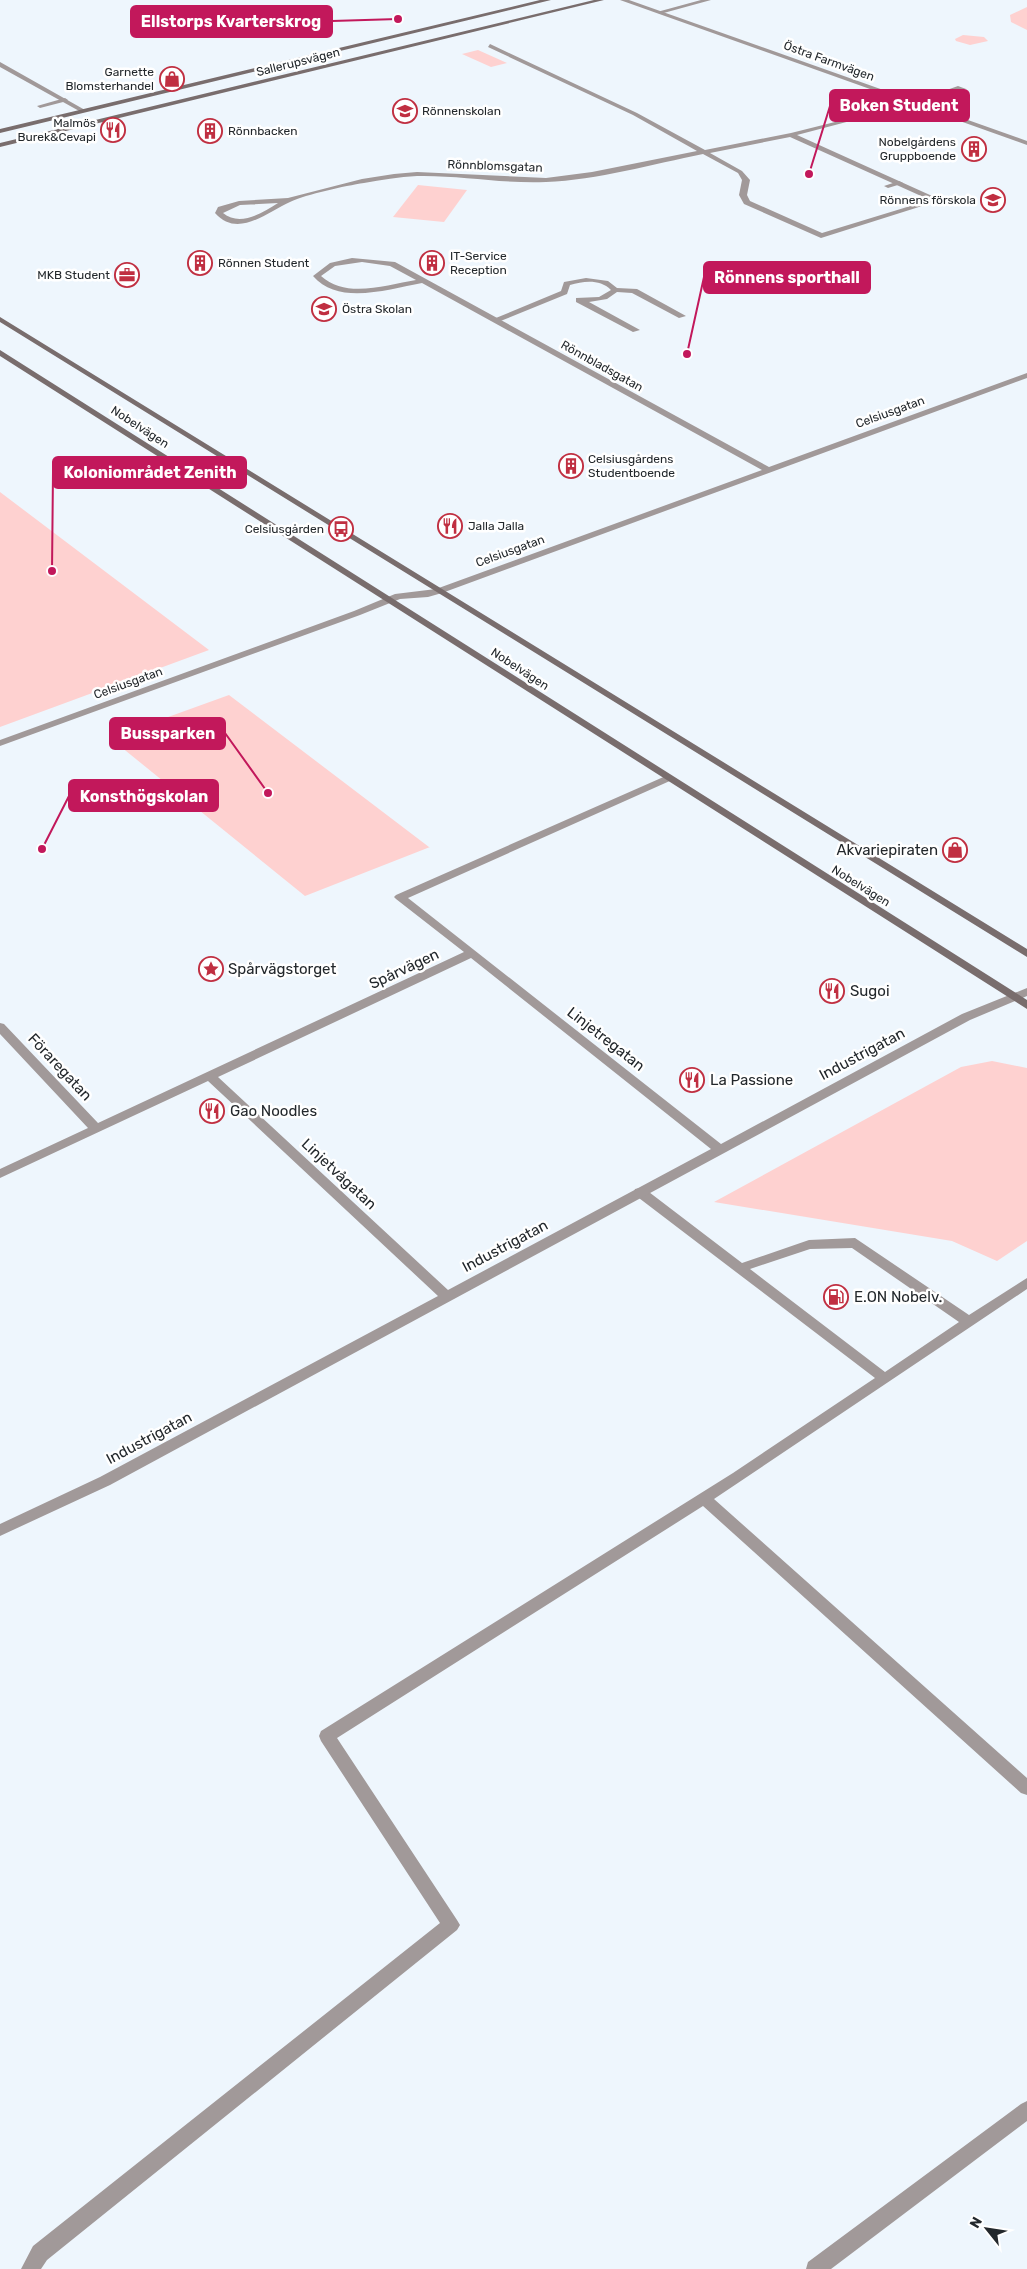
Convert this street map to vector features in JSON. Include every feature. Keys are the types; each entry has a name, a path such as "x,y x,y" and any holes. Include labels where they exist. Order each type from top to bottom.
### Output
{"main road":[{"name":"Sallerupsvägen","path":"0,130 548,0"},
{"name":"Sallerupsvägen","path":"0,145 601,0"},
{"name":"Nobelvägen","path":"0,319 1027,954"},
{"name":"Nobelvägen","path":"0,352 668,778 1021,995 1027,1005"}],"street":[{"name":"Östra Farmvägen","path":"623,0 1027,143"},
{"path":"660,12 708,0"},
{"path":"490,46 635,114 740,172 746,180 743,195 747,202 821,236 937,200 790,135"},
{"path":"0,64 83,111"},
{"name":"Rönnblomsgatan","path":"288,200 253,220 232,220 219,213 221,209 228,205 288,200 362,181 394,176 432,175 546,180 592,174 790,135 913,103 958,88 964,90"},
{"path":"36,104 61,98"},
{"path":"888,186 899,183"},
{"name":"Rönnbladsgatan","path":"423,281 351,292 335,290 322,283 317,276 323,269 335,263 370,260 392,264 769,470"},
{"path":"495,320 564,292 567,284 578,280 596,280 611,284 615,290"},
{"path":"579,300 602,299 610,296 615,290"},
{"path":"615,290 634,291 682,316"},
{"path":"564,292 636,330"},
{"name":"Celsiusgatan","path":"0,743 358,612 388,599 439,591 1027,375"},
{"name":"Spårvägen","path":"0,1174 472,954 400,897 668,778"},
{"name":"Linjetregatan","path":"472,954 719,1150"},
{"name":"Industrigatan","path":"0,1530 105,1481 966,1016 1021,995"},
{"name":"Föraregatan","path":"0,1027 96,1129"},
{"name":"Linjetvågatan","path":"210,1076 446,1296"},
{"path":"640,1192 885,1379"},
{"path":"740,1268 809,1245 855,1243 969,1322"},
{"path":"30,2269 40,2253 451,1925 327,1736 704,1499 1027,1283"},
{"path":"704,1499 1027,1788"},
{"path":"815,2269 1027,2110"}],"shaded area":[{"path":"1027,7 1027,30 1011,22 1010,15"},
{"path":"963,35 984,37 988,41 970,45 956,41 955,39"},
{"path":"478,50 507,63 491,67 462,54"},
{"path":"418,185 467,190 444,222 393,217"},
{"path":"0,492 209,650 0,727"},
{"path":"229,695 430,847 305,896 110,738"},
{"path":"992,1061 1027,1068 1027,1241 997,1261 952,1241 714,1202 961,1067"}],"place":[{"name":"Ellstorps Kvarterskrog","path":"398,19"},
{"name":"Garnette Blomsterhandel","path":"172,79"},
{"name":"Rönnenskolan","path":"405,111"},
{"name":"Malmös Burek&Cevapi","path":"113,130"},
{"name":"Rönnbacken","path":"210,131"},
{"name":"Nobelgårdens Gruppboende","path":"974,149"},
{"name":"Boken Student","path":"809,174"},
{"name":"Rönnens förskola","path":"993,200"},
{"name":"Rönnen Student","path":"200,263"},
{"name":"IT-Service Reception","path":"432,263"},
{"name":"MKB Student","path":"127,275"},
{"name":"Östra Skolan","path":"324,309"},
{"name":"Rönnens sporthall","path":"687,354"},
{"name":"Celsiusgårdens Studentboende","path":"571,466"},
{"name":"Jalla Jalla","path":"450,526"},
{"name":"Celsiusgården","path":"341,529"},
{"name":"Koloniområdet Zenith","path":"52,571"},
{"name":"Bussparken","path":"268,793"},
{"name":"Konsthögskolan","path":"42,849"},
{"name":"Akvariepiraten","path":"955,850"},
{"name":"Spårvägstorget","path":"211,969"},
{"name":"Sugoi","path":"832,991"},
{"name":"La Passione","path":"692,1080"},
{"name":"Gao Noodles","path":"212,1111"},
{"name":"E.ON Nobelv.","path":"836,1297"}]}
